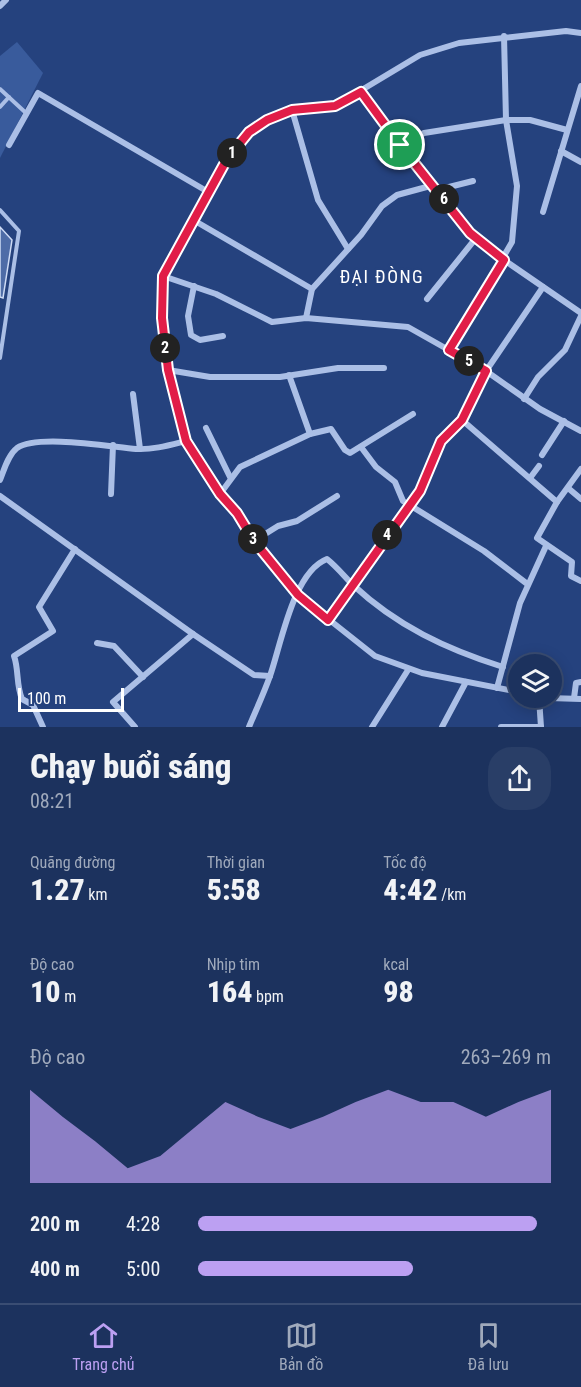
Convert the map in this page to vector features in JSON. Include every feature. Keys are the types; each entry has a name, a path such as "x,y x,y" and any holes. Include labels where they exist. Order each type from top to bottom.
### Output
{"street":[{"path":"0,6 6,0"},
{"path":"508,690 408,670 375,656 298,595 254,541 186,441 168,370 162,318 163,276 227,159 249,132 267,120 292,110 335,106 420,55 459,43 504,36 566,31 581,33"},
{"path":"449,350 504,260 512,242 517,186 506,120 504,36"},
{"path":"543,212 581,86"},
{"path":"361,92 400,145 476,238 581,315 565,350 538,377 524,399"},
{"path":"9,146 38,93 210,193"},
{"path":"292,110 318,200 348,249"},
{"path":"400,145 424,133 506,120 530,120 567,130"},
{"path":"561,151 581,162"},
{"path":"306,318 312,289 382,206 397,195 473,181"},
{"path":"195,221 312,289"},
{"path":"427,299 476,238"},
{"path":"163,276 216,294 272,322 306,318 408,327 486,371 524,399 581,431"},
{"path":"194,286 188,316 191,335 200,340 222,336"},
{"path":"329,618 420,491 441,441 462,420 486,371 543,287"},
{"path":"168,370 210,377 289,375 338,368 384,368"},
{"path":"289,375 310,434"},
{"path":"133,394 140,449"},
{"path":"220,494 240,467 310,434 330,429 347,452 361,447 413,414"},
{"path":"462,420 557,502"},
{"path":"542,454 564,422"},
{"path":"206,428 231,477"},
{"path":"0,480 10,456 22,446 61,442 140,449 164,447 186,441"},
{"path":"111,494 113,445"},
{"path":"361,447 380,471 395,482 400,497 409,506 484,551 526,583"},
{"path":"530,478 539,466"},
{"path":"581,469 557,502 537,538 572,562 571,576 581,581"},
{"path":"568,488 581,499"},
{"path":"0,496 254,675 270,676"},
{"path":"254,541 278,526 297,521 337,496"},
{"path":"497,688 526,583 531,580 546,546"},
{"path":"43,727 33,705 22,699 19,691 19,671 14,656 53,631 39,607 75,549"},
{"path":"249,727 270,676 285,620 304,579 320,562 327,559 353,584 396,618 429,640 458,653 503,667"},
{"path":"135,727 113,702 193,634"},
{"path":"97,643 114,646 142,677"},
{"path":"372,727 408,670"},
{"path":"442,727 466,682"},
{"path":"562,698 577,699 576,683 581,682"},
{"path":"501,727 541,727 540,708"}],"lane":[{"path":"0,89 27,113"},
{"path":"0,107 9,97"},
{"path":"0,210 19,231 0,358"}],"shaded area":[{"path":"17,42 43,73 0,158 0,56"}],"building":[{"path":"0,227 12,240 3,298 0,297"}],"district":[{"name":"ĐẠI ĐÒNG","path":"382,276"}],"route":[{"path":"361,92 400,145 470,233 504,260 449,350 486,371 462,420 441,441 420,491 377,548 328,620 298,595 254,541 186,441 168,370 162,318 163,276 227,159 249,132 267,120 292,110 335,106 361,92"}]}
